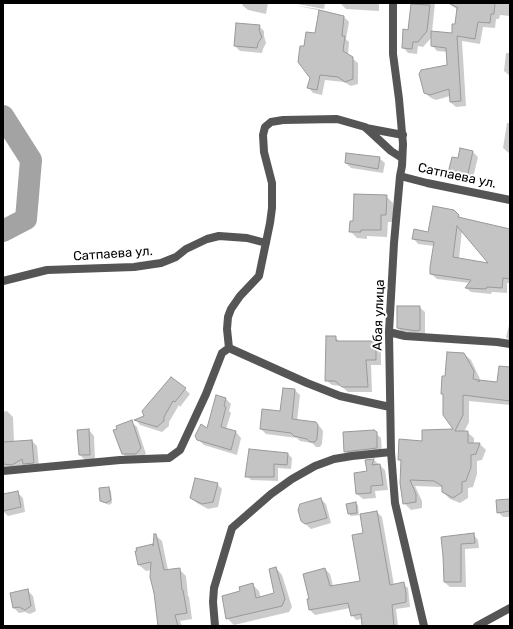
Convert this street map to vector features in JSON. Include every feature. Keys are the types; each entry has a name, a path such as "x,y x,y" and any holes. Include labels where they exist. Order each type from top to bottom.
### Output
{"street":[{"name":"Абая улица","path":"393,3 393,54 403,136 394,243 389,332 391,452 395,503 424,626"},
{"name":"Сатпаева ул.","path":"229,348 227,329 228,317 231,309 240,296 259,276 272,208 272,183 264,152 263,135 265,127 271,122 282,120 337,119 364,127 391,151 402,158"},
{"path":"364,127 403,136"},
{"name":"Сатпаева ул.","path":"400,176 510,200"},
{"name":"Сатпаева ул.","path":"3,281 47,270 134,267 161,263 176,257 186,249 207,239 219,236 247,238 266,243"},
{"path":"389,332 405,336 510,344"},
{"path":"3,470 120,460 169,458 180,450 206,394 222,354 229,348 340,396 390,407"},
{"path":"215,626 212,602 214,588 232,528 271,494 292,479 315,466 334,459 391,452"},
{"path":"477,626 510,608"}],"building":[{"path":"449,3 495,3 494,14 491,14 490,23 478,22 475,39 457,36 461,101 450,102 449,89 430,95 424,93 419,74 421,70 447,65 446,48 431,46 431,31 452,33 452,24 455,24 458,8"},
{"path":"411,4 430,5 427,31 418,42 413,42 412,49 402,48 403,29 408,30"},
{"path":"319,10 344,16 342,36 345,36 343,51 353,57 353,79 345,82 338,77 320,75 317,90 307,88 310,78 298,62 300,46 304,46 306,32 315,33"},
{"path":"236,23 260,25 259,30 262,37 257,48 234,46"},
{"path":"460,148 473,151 467,178 448,173 452,157 458,158"},
{"path":"346,153 380,157 378,169 345,163"},
{"path":"354,194 387,195 386,215 381,215 381,230 361,230 361,232 349,232 350,221 353,221"},
{"path":"433,206 454,210 459,215 458,217 510,229 510,279 503,278 502,288 465,288 471,280 430,274 434,242 412,239 414,229 428,232","holes":["457,226 488,263 453,257"]},
{"path":"397,306 420,306 420,330 416,331 397,328"},
{"path":"326,336 336,336 336,341 376,341 376,360 366,360 368,387 342,387 335,381 325,381"},
{"path":"447,352 464,353 474,371 473,379 478,380 479,382 479,380 497,382 499,366 510,367 510,401 463,395 463,415 455,431 468,431 468,443 480,443 476,454 471,455 471,467 466,481 462,482 462,492 453,498 442,492 442,486 434,481 410,480 416,494 416,502 403,504 400,483 401,460 398,460 399,439 422,441 422,430 453,429 443,415 443,394 441,394 442,376 445,376"},
{"path":"171,377 186,388 175,402 173,401 164,417 164,421 157,427 134,420 144,416 142,411"},
{"path":"283,388 295,389 292,419 316,422 318,425 317,439 315,442 310,442 307,439 294,436 291,433 260,429 262,409 280,411"},
{"path":"216,395 226,398 224,406 226,407 221,427 236,431 231,450 197,440 195,436 201,424 207,428"},
{"path":"132,420 141,448 136,454 122,454 113,430 117,429 116,426"},
{"path":"89,429 90,455 79,455 77,430"},
{"path":"374,430 377,432 377,448 344,452 343,432"},
{"path":"32,440 34,463 23,464 22,459 12,465 3,464 3,442"},
{"path":"249,449 288,453 287,465 274,464 274,477 245,477"},
{"path":"374,459 372,465 380,464 383,485 371,486 371,493 356,494 354,473 367,471 365,460"},
{"path":"195,478 218,483 213,502 202,504 190,498"},
{"path":"109,487 111,500 106,503 100,501 99,488"},
{"path":"18,491 21,507 3,511 3,494"},
{"path":"321,498 327,518 305,524 301,521 298,510 300,504"},
{"path":"510,499 510,511 497,513 496,500"},
{"path":"356,502 357,513 348,514 346,504"},
{"path":"377,511 390,585 404,582 406,594 406,602 392,605 394,626 362,626 361,614 351,616 348,603 309,610 307,599 309,599 303,574 325,568 330,586 360,581 352,535 363,533 360,514"},
{"path":"474,533 475,543 461,544 461,582 444,582 441,537"},
{"path":"154,534 156,534 164,570 180,568 182,590 187,613 175,615 178,626 158,626 154,593 150,577 151,562 138,565 135,551 137,551 136,548 153,544 153,546"},
{"path":"276,567 285,599 282,606 226,619 222,596 240,591 239,587 253,583 256,598 274,593 269,569"},
{"path":"28,589 31,606 25,610 19,607 13,608 10,593"}],"waterway":[{"path":"3,116 31,160 26,219 3,231"}]}
